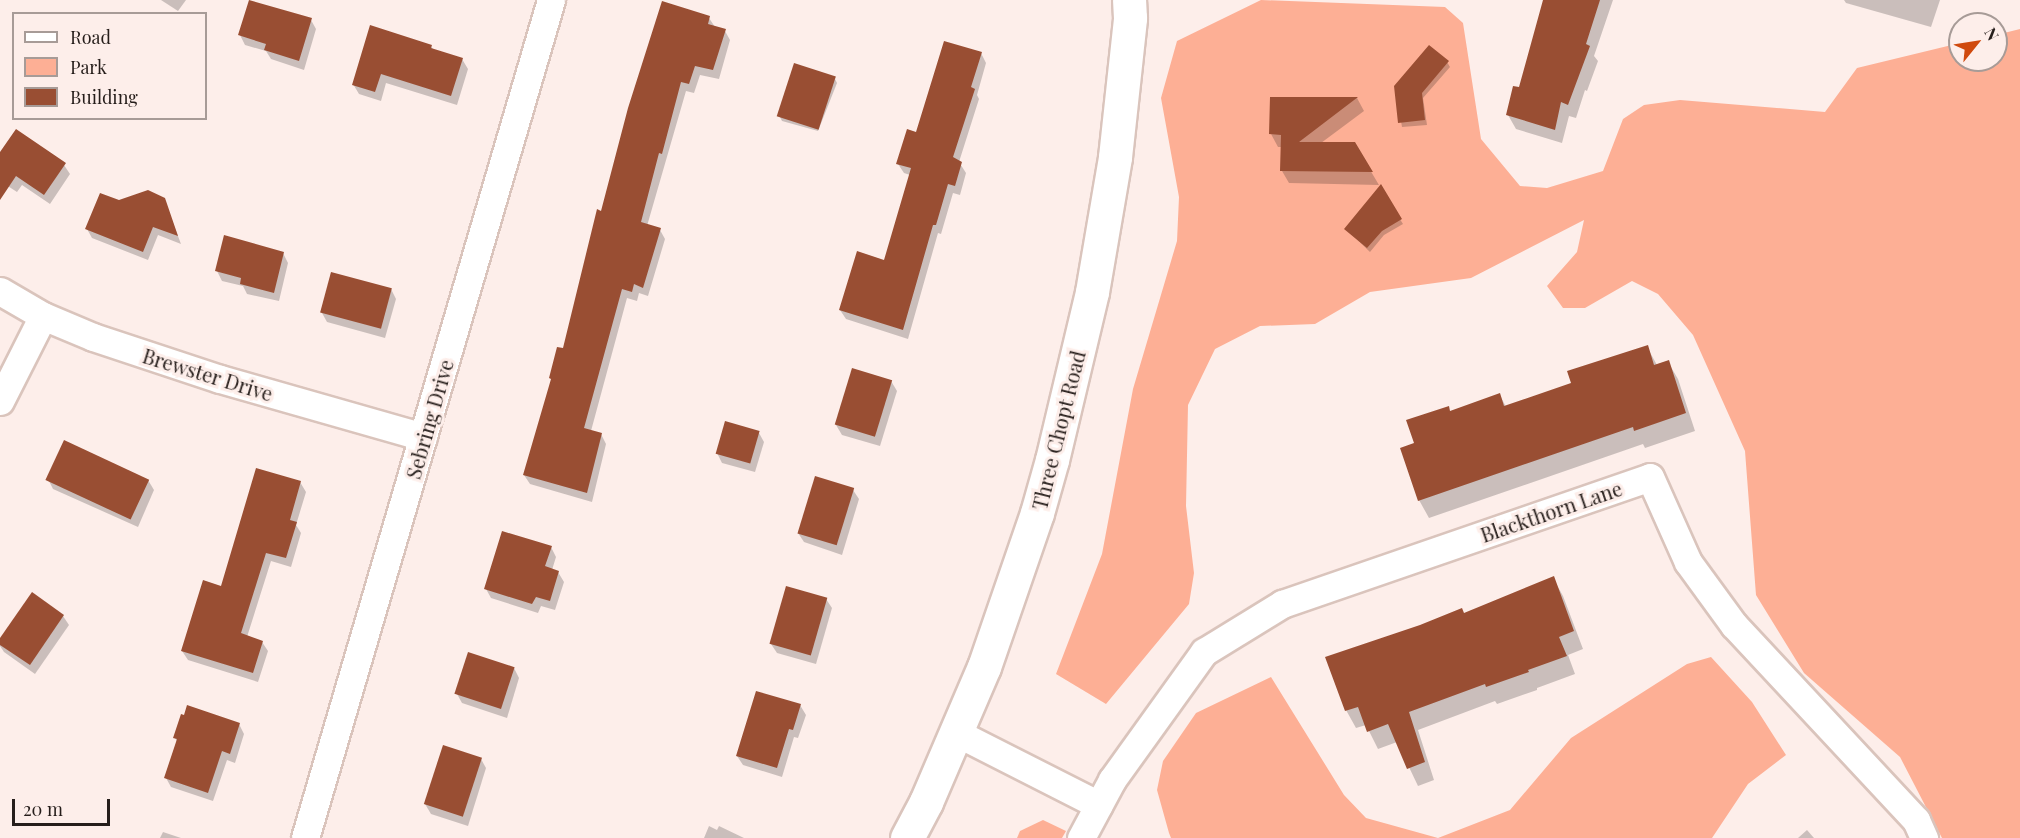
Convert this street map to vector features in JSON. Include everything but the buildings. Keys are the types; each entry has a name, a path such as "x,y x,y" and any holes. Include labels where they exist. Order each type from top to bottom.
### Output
{"main road":[{"name":"Three Chopt Road","path":"907,838 926,802 984,668 1037,513 1071,384 1092,292 1115,157 1130,18 1129,0"}],"street":[{"name":"Sebring Drive","path":"305,838 551,0"},
{"name":"Brewster Drive","path":"0,291 43,316 93,337 220,379 423,437"},
{"path":"0,401 43,316"},
{"name":"Blackthorn Lane","path":"1081,838 1112,780 1204,652 1282,604 1650,477 1688,562 1734,625 1916,820 1924,838"},
{"path":"955,732 1099,805"}],"green space":[{"path":"1261,0 1445,7 1463,23 1481,139 1520,186 1547,188 1603,171 1623,119 1644,105 1680,100 1825,112 1857,68 1948,46 1948,72 2008,72 2008,32 2020,29 2020,838 1942,838 1900,757 1804,673 1756,595 1745,451 1693,335 1658,294 1632,281 1585,308 1563,308 1547,286 1577,252 1584,220 1471,278 1370,292 1315,324 1260,326 1215,349 1188,405 1186,506 1194,573 1189,604 1106,704 1056,674 1102,554 1133,389 1177,241 1179,197 1161,98 1177,41"},
{"path":"1711,657 1752,702 1786,755 1748,784 1712,838 1438,838 1510,810 1571,738 1687,664"},
{"path":"1271,677 1344,795 1366,818 1438,838 1171,838 1157,790 1163,761 1196,713"},
{"path":"1043,820 1066,831 1062,838 1017,838 1020,831"}]}
